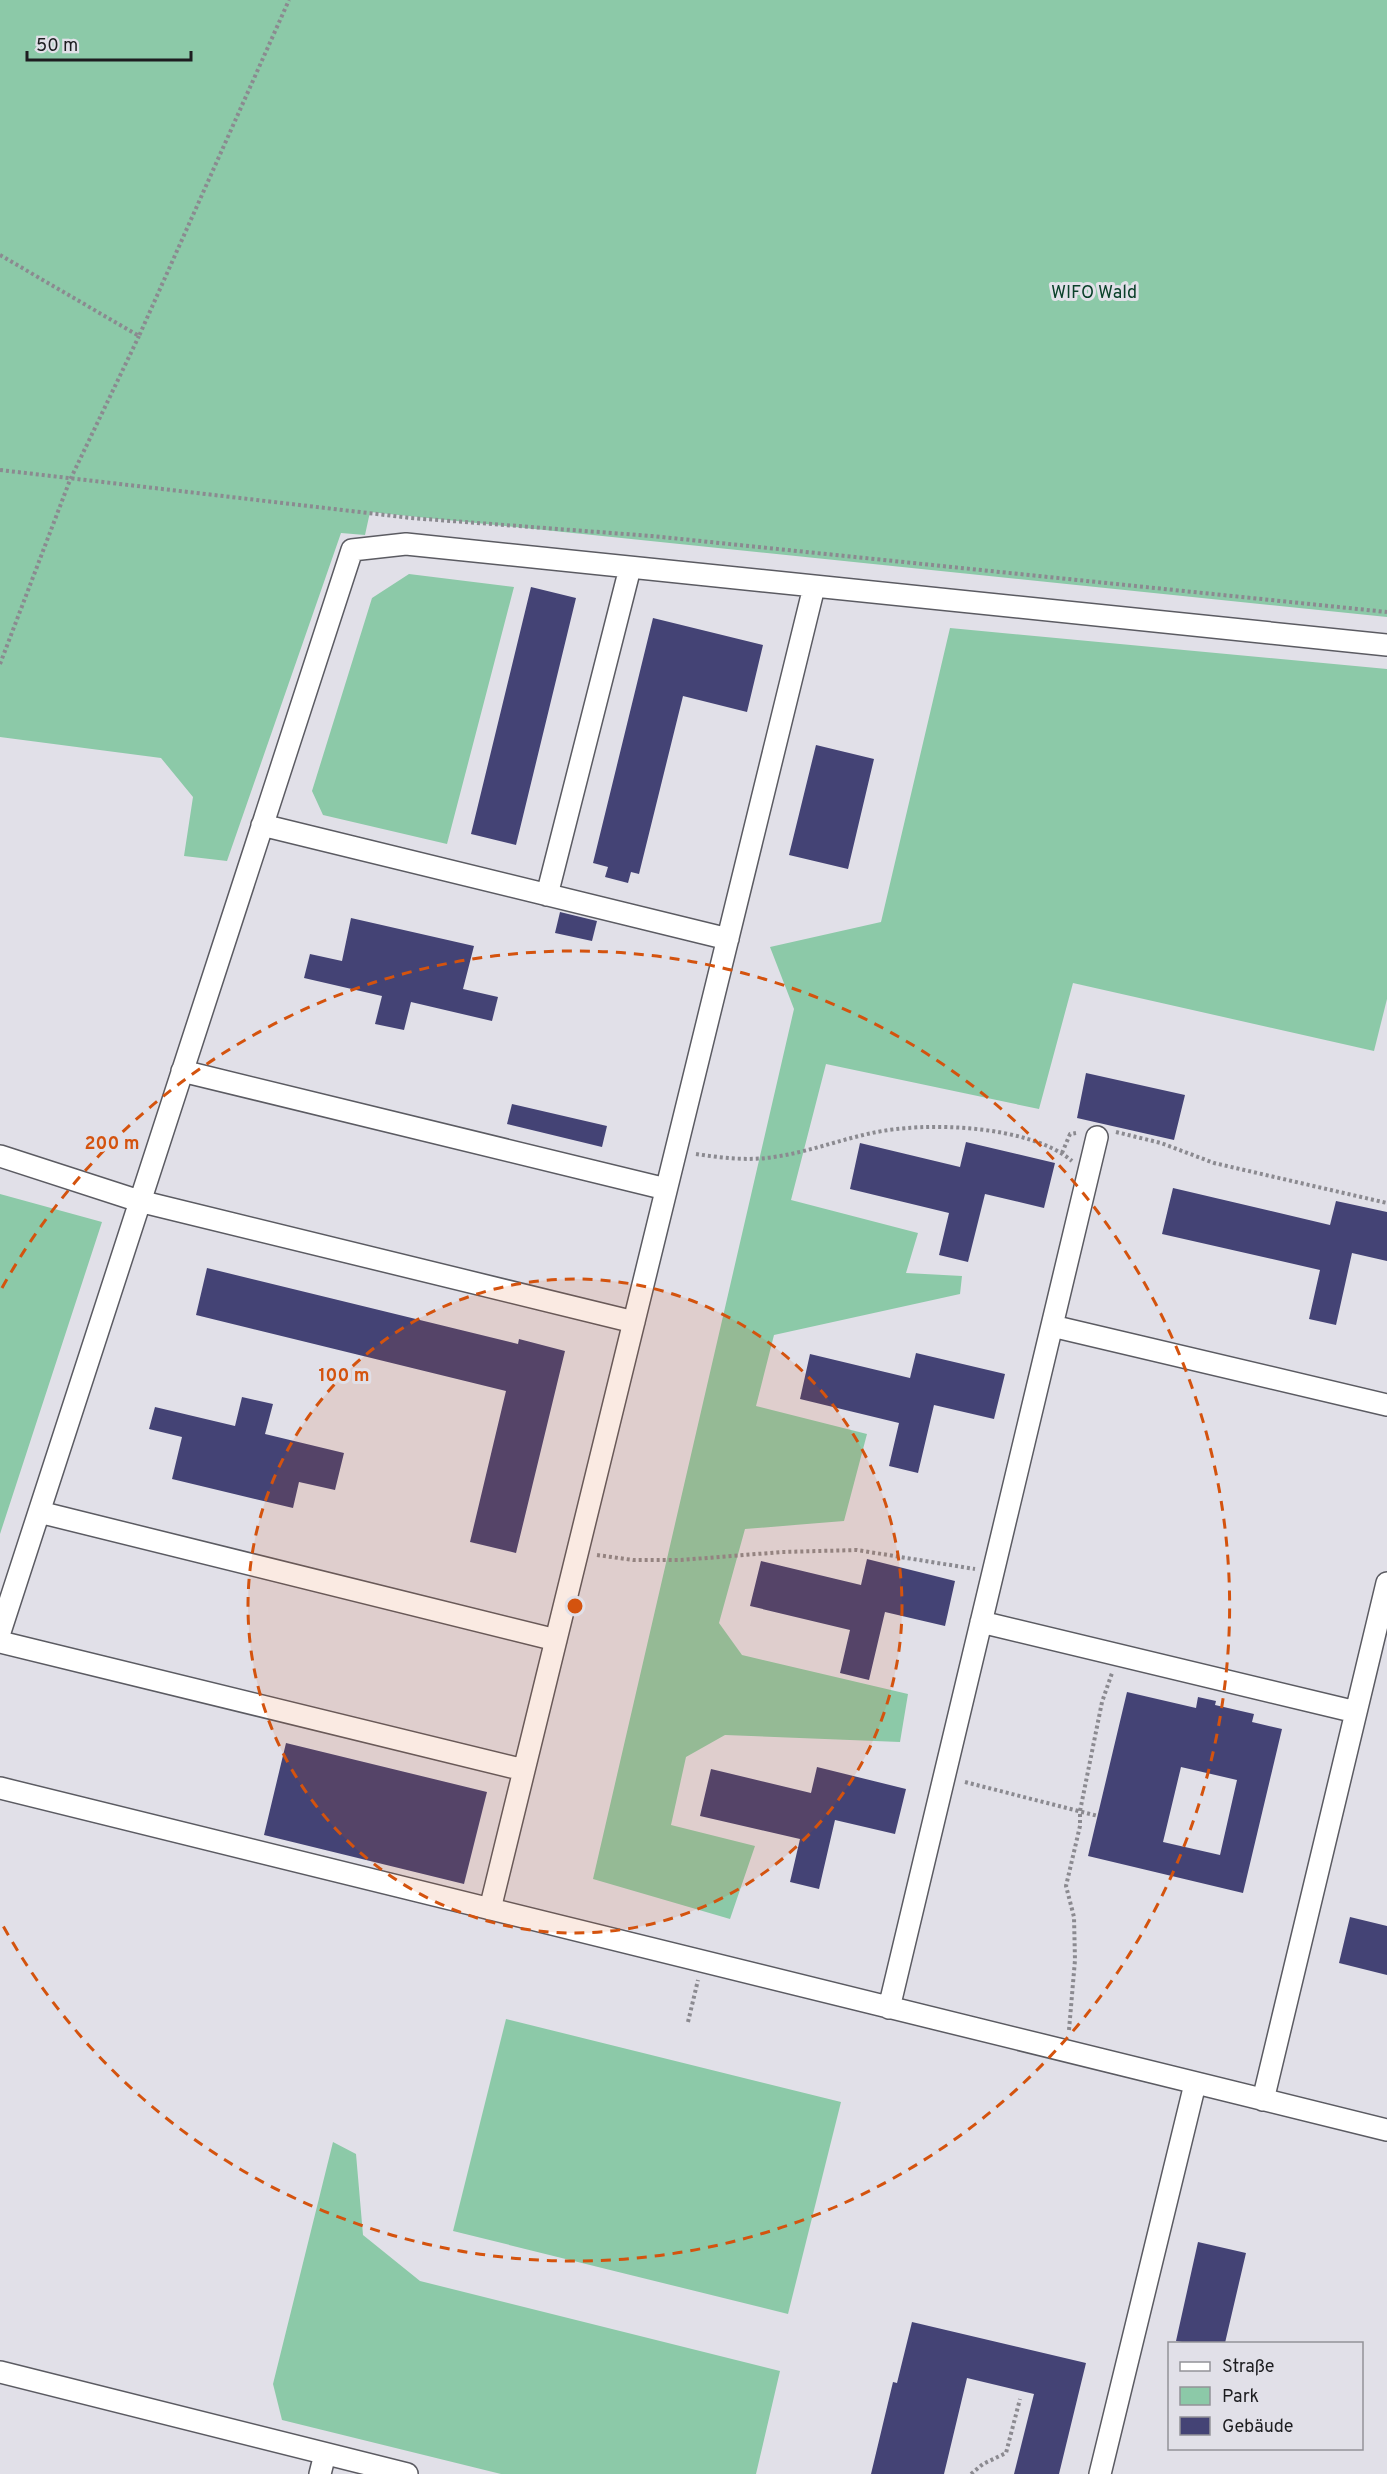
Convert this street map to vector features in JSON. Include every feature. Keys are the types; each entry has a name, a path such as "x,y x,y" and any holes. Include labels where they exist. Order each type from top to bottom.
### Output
{"lane":[{"path":"0,1632 352,550 405,544 1387,645"},
{"path":"547,895 630,568"},
{"path":"490,1909 814,587"},
{"path":"262,825 728,939"},
{"path":"182,1071 666,1188"},
{"path":"889,2008 1088,1175 1095,1134"},
{"path":"0,1156 139,1202 634,1322"},
{"path":"1052,1326 1387,1405"},
{"path":"39,1512 556,1640"},
{"path":"1263,2100 1387,1583"},
{"path":"981,1622 1356,1712"},
{"path":"0,1642 524,1770"},
{"path":"0,1788 1387,2130"},
{"path":"1100,2474 1195,2084"},
{"path":"0,2372 323,2464 407,2474"}],"path":[{"path":"0,664 70,480 139,336 289,0"},
{"path":"0,255 139,336"},
{"path":"0,470 70,480 411,518 652,536 1387,612"},
{"path":"676,1152 724,1158 772,1157 832,1145 873,1133 922,1128 984,1130 1039,1142 1062,1153 1088,1175"},
{"path":"1062,1153 1070,1134 1119,1132 1161,1143 1214,1163 1387,1203"},
{"path":"578,1552 633,1560 681,1560 782,1552 857,1550 951,1563 993,1573"},
{"path":"1066,2052 1075,1960 1074,1917 1066,1886 1080,1826 1080,1811 1102,1702 1118,1655"},
{"path":"944,1777 1098,1816"},
{"path":"688,2022 702,1962"},
{"path":"971,2474 983,2464 1006,2453 1020,2399"}],"green space":[{"name":"WIFO Wald","path":"0,0 1387,0 1387,617 370,512 365,535 341,533 227,861 184,856 193,797 161,758 0,737"},
{"path":"409,574 514,587 447,844 323,815 312,791 372,598"},
{"path":"950,628 1387,669 1387,999 1374,1051 1073,983 1039,1109 826,1064 791,1200 918,1233 906,1273 962,1276 960,1294 774,1335 756,1406 867,1434 844,1521 745,1529 719,1623 742,1655 908,1694 900,1742 725,1735 686,1757 671,1825 755,1846 730,1919 593,1879 794,1009 770,947 881,922"},
{"path":"0,1194 102,1222 0,1534"},
{"path":"506,2019 841,2102 788,2314 453,2231"},
{"path":"333,2142 356,2154 363,2235 420,2281 780,2371 756,2474 501,2474 282,2420 273,2384"}],"building":[{"path":"531,587 576,598 516,845 471,834"},
{"path":"653,618 763,645 747,712 683,696 639,874 631,872 628,883 605,877 608,867 593,863"},
{"path":"816,745 874,759 848,869 789,855"},
{"path":"560,912 597,921 592,941 555,933"},
{"path":"351,918 474,946 463,989 498,997 492,1021 411,1002 404,1030 375,1024 382,996 304,978 310,954 342,961"},
{"path":"1086,1073 1185,1095 1174,1140 1077,1118"},
{"path":"512,1104 607,1126 602,1147 507,1124"},
{"path":"966,1142 1055,1163 1044,1208 985,1194 968,1262 939,1255 949,1213 850,1189 860,1143 960,1167"},
{"path":"1173,1188 1330,1225 1336,1201 1387,1212 1387,1261 1352,1253 1336,1325 1309,1319 1320,1270 1162,1234"},
{"path":"207,1268 518,1344 519,1339 565,1351 516,1553 470,1542 506,1391 196,1315"},
{"path":"916,1353 1005,1374 994,1419 934,1405 918,1473 889,1466 899,1423 800,1399 810,1354 910,1378"},
{"path":"242,1397 273,1404 265,1434 344,1453 335,1490 299,1482 293,1508 172,1479 182,1437 149,1429 155,1407 235,1426"},
{"path":"867,1559 955,1581 945,1626 885,1612 869,1680 840,1673 850,1630 750,1606 761,1561 861,1585"},
{"path":"1127,1692 1196,1708 1198,1697 1216,1701 1215,1705 1254,1714 1252,1722 1282,1729 1243,1893 1088,1856","holes":["1181,1767 1237,1780 1220,1855 1163,1842"]},
{"path":"286,1743 487,1792 464,1884 264,1835"},
{"path":"817,1767 906,1789 895,1834 835,1820 819,1889 790,1882 800,1839 700,1816 711,1769 811,1793"},
{"path":"1350,1917 1387,1926 1387,1975 1339,1963"},
{"path":"1198,2242 1246,2253 1225,2342 1176,2341"},
{"path":"912,2322 1086,2363 1059,2474 1014,2474 1034,2394 967,2378 944,2474 871,2474 893,2382 897,2383"}]}
